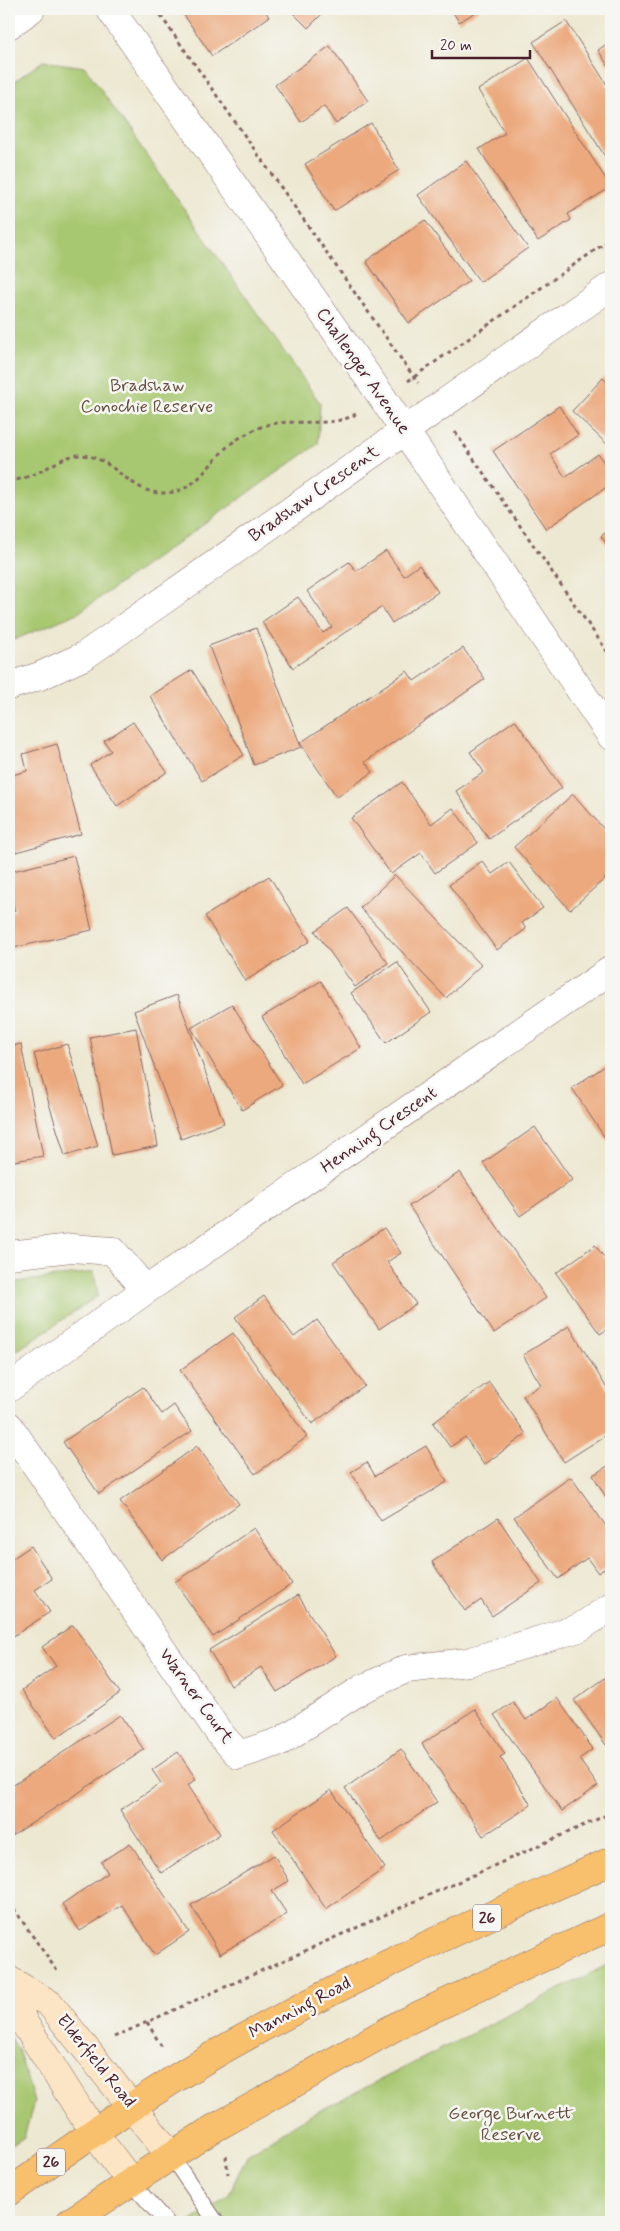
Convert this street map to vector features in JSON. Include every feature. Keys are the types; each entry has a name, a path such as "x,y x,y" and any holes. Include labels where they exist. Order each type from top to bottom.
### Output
{"main road":[{"name":"Manning Road","path":"9,2192 133,2106 239,2041 362,1975 611,1861"},
{"path":"70,2222 222,2124 400,2024 611,1926"}],"street":[{"path":"9,25 31,9"},
{"name":"Challenger Avenue","path":"110,9 405,430 611,736"},
{"name":"Bradshaw Crescent","path":"9,686 40,676 84,656 611,286"},
{"name":"Henning Crescent","path":"9,1388 146,1290 611,970"},
{"path":"9,1255 71,1248 113,1250 146,1290"},
{"name":"Warner Court","path":"9,1426 220,1734 239,1755 281,1740 362,1688 406,1669 468,1662 579,1628 611,1607"},
{"name":"Elderfield Road","path":"9,1981 50,2004 171,2156"},
{"name":"Elderfield Road","path":"9,1981 23,2021 94,2134 131,2182"}],"lane":[{"path":"171,2156 216,2222"},
{"path":"131,2182 166,2222"}],"path":[{"path":"156,9 611,657"},
{"path":"9,482 40,472 59,461 77,455 94,457 103,461 127,481 148,491 158,494 180,491 197,481 225,449 257,428 286,421 345,419 359,413 414,377 611,239"},
{"path":"147,2022 611,1813"}],"green space":[{"name":"Bradshaw Conochie Reserve","path":"43,61 85,67 320,403 318,444 78,613 9,642 9,85"},
{"path":"94,1272 98,1296 9,1356 9,1283"},
{"name":"George Burnett Reserve","path":"611,1963 611,2222 190,2222 228,2196 247,2155 305,2118"},
{"path":"9,2036 18,2049 34,2102 24,2137 9,2147"}],"building":[{"path":"187,9 264,9 269,17 212,56 182,12"},
{"path":"289,9 327,9 308,28"},
{"path":"451,9 481,9 459,22"},
{"path":"566,21 611,91 611,166 533,42"},
{"path":"611,41 611,70 598,50"},
{"path":"330,46 368,101 336,124 324,106 301,122 275,85"},
{"path":"528,58 611,187 568,214 571,220 538,241 479,149 505,133 478,90"},
{"path":"371,123 399,170 334,211 305,164"},
{"path":"466,161 528,248 480,282 418,195"},
{"path":"425,220 469,281 409,323 366,261"},
{"path":"603,378 611,386 611,448 572,411"},
{"path":"559,406 578,435 550,454 565,477 598,454 611,473 611,484 546,529 493,451"},
{"path":"611,529 611,551 601,536"},
{"path":"386,551 404,576 419,565 438,592 392,623 382,607 293,668 262,622 298,597 323,633 332,627 307,591 349,562 356,571"},
{"path":"256,628 301,747 254,765 209,646"},
{"path":"463,648 485,679 365,762 373,772 337,797 300,743 407,671 414,681"},
{"path":"192,670 244,755 202,781 150,696"},
{"path":"515,720 562,788 489,839 456,791 484,772 470,752"},
{"path":"133,722 167,772 117,806 90,765 111,751 104,741"},
{"path":"57,744 81,834 9,854 9,776 27,771 23,754"},
{"path":"402,782 431,824 453,808 478,843 435,873 421,853 391,874 351,818"},
{"path":"573,794 611,837 611,873 570,910 514,847"},
{"path":"74,856 92,930 9,949 9,912 15,911 9,887 9,872"},
{"path":"482,861 492,874 509,862 543,908 522,923 526,929 497,950 449,885"},
{"path":"395,875 481,965 446,998 360,908"},
{"path":"269,876 310,941 245,981 205,916"},
{"path":"348,908 388,963 355,987 315,931"},
{"path":"397,962 431,1012 386,1043 351,993"},
{"path":"321,981 361,1048 302,1084 262,1017"},
{"path":"177,995 224,1123 181,1139 134,1011"},
{"path":"232,1004 282,1085 242,1110 191,1028"},
{"path":"136,1028 158,1146 112,1155 90,1037"},
{"path":"21,1044 43,1156 9,1162 9,1047"},
{"path":"67,1044 98,1146 65,1156 34,1054"},
{"path":"608,1064 611,1068 611,1147 572,1088"},
{"path":"535,1127 572,1180 520,1216 483,1163"},
{"path":"460,1172 546,1298 494,1333 409,1206"},
{"path":"384,1228 401,1253 387,1262 416,1304 379,1329 333,1262"},
{"path":"595,1245 607,1261 611,1258 611,1327 600,1334 556,1273"},
{"path":"264,1296 294,1337 317,1320 365,1386 312,1424 235,1317"},
{"path":"569,1326 611,1395 611,1432 564,1462 523,1396 541,1385 523,1355"},
{"path":"233,1333 307,1437 255,1474 180,1370"},
{"path":"489,1382 526,1434 484,1465 465,1437 450,1447 433,1423"},
{"path":"143,1387 162,1414 174,1405 192,1431 99,1494 63,1442"},
{"path":"197,1446 239,1504 162,1560 120,1501"},
{"path":"426,1446 447,1482 381,1521 351,1472 367,1462 375,1476"},
{"path":"611,1464 611,1506 593,1475"},
{"path":"571,1477 611,1533 611,1564 598,1573 587,1558 558,1579 514,1517"},
{"path":"498,1518 541,1583 492,1616 481,1600 465,1611 432,1562"},
{"path":"254,1528 292,1584 213,1637 175,1582"},
{"path":"31,1546 52,1579 35,1590 50,1612 9,1639 9,1561"},
{"path":"298,1595 336,1656 277,1692 261,1667 231,1686 209,1650"},
{"path":"73,1625 120,1693 56,1738 22,1690 56,1666 42,1647"},
{"path":"611,1674 611,1742 606,1745 574,1700"},
{"path":"557,1698 593,1749 579,1759 598,1786 562,1811 494,1715 513,1702 526,1720"},
{"path":"475,1709 505,1754 500,1757 531,1805 483,1836 422,1744"},
{"path":"120,1715 144,1750 9,1838 9,1788"},
{"path":"401,1749 437,1802 381,1841 345,1788"},
{"path":"178,1752 196,1779 188,1785 220,1834 161,1873 120,1810 161,1783 152,1770"},
{"path":"331,1790 385,1868 326,1909 273,1830"},
{"path":"130,1843 189,1932 155,1955 122,1905 80,1931 62,1904 108,1873 101,1862"},
{"path":"274,1855 289,1881 272,1891 287,1914 220,1954 191,1905"}]}
